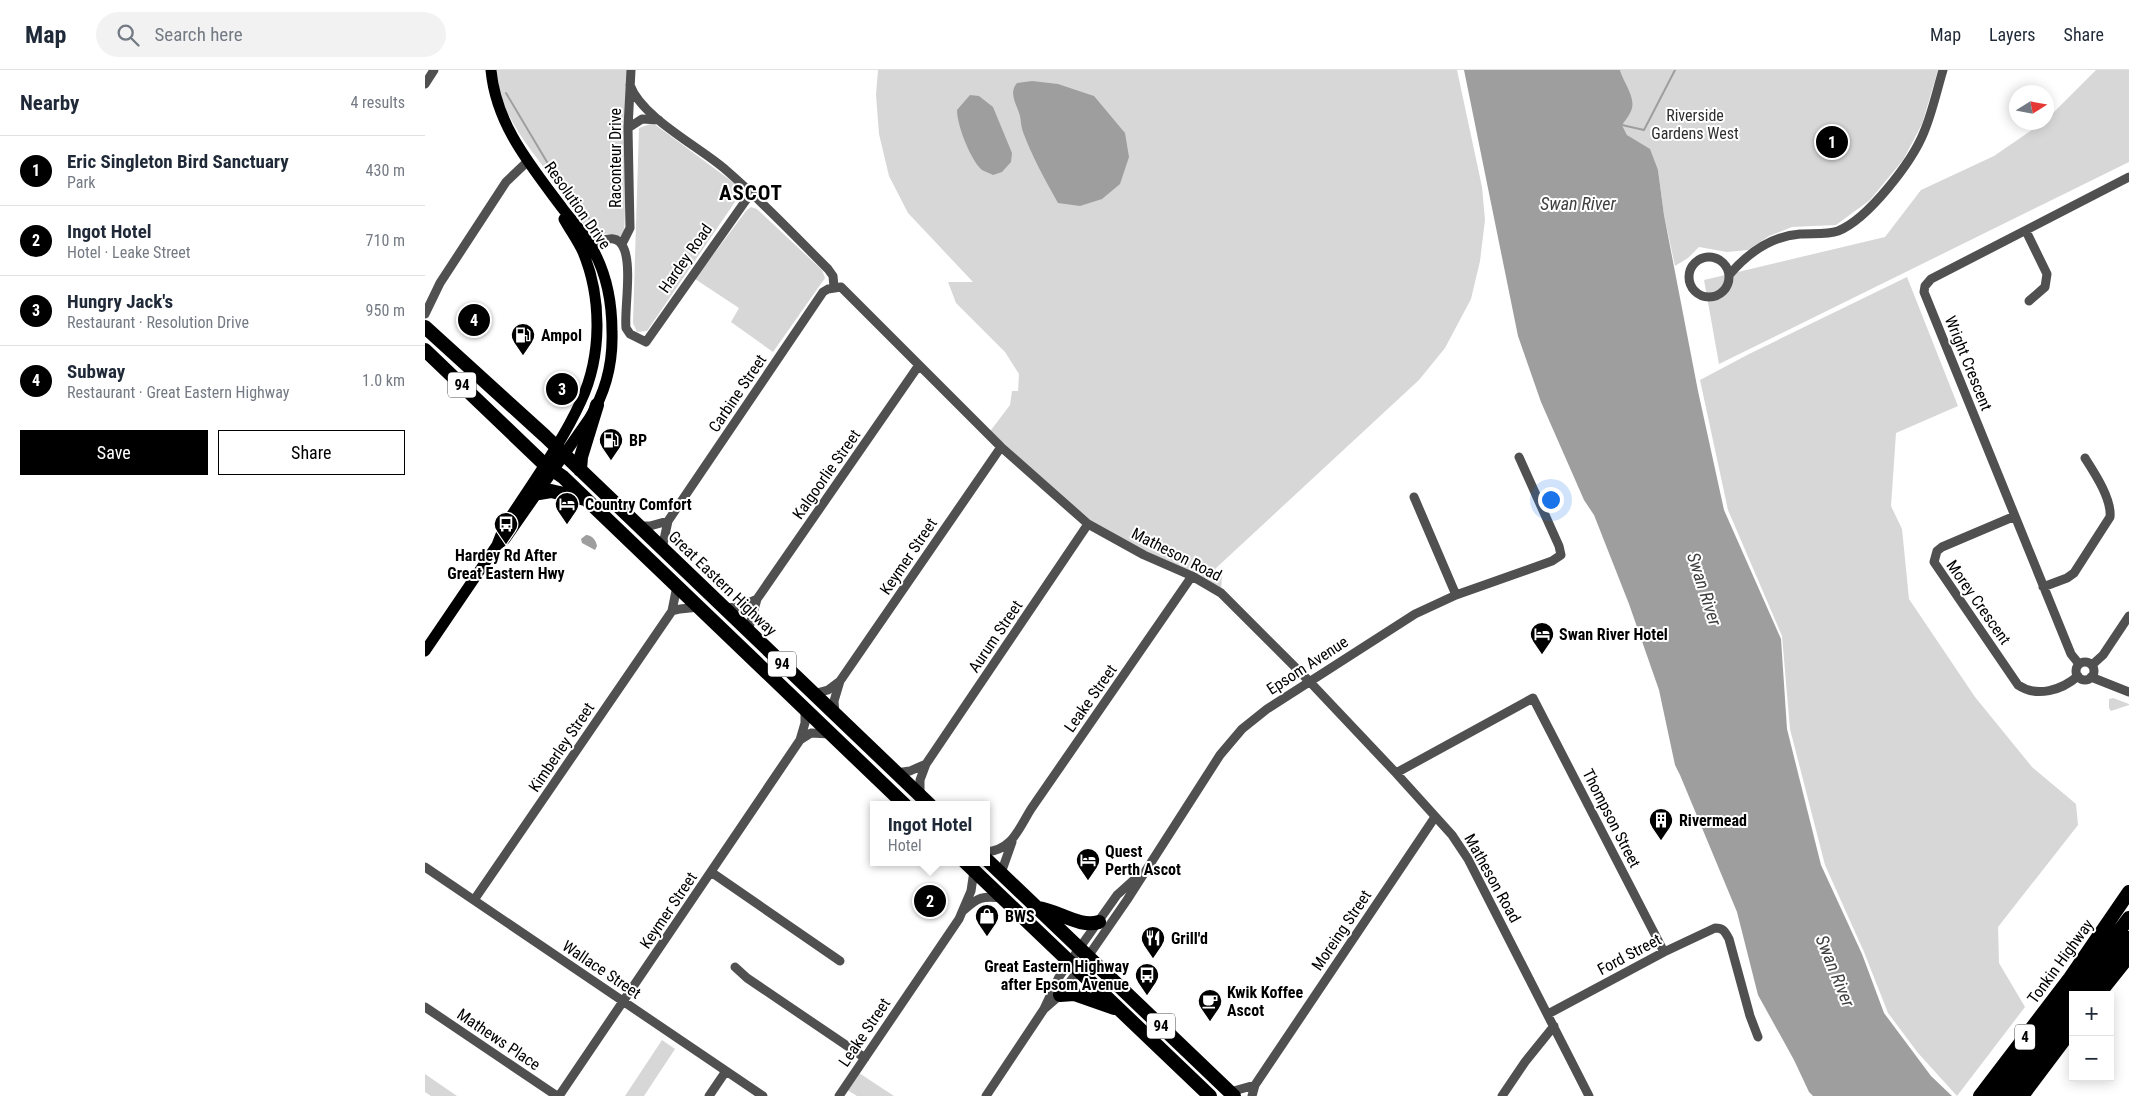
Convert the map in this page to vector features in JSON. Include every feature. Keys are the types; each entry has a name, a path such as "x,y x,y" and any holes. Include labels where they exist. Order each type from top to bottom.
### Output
{"highway":[{"name":"Great Eastern Highway","path":"425,327 560,450 925,800"},
{"name":"Great Eastern Highway","path":"425,350 677,586 901,801"},
{"path":"580,470 581,457 597,405"},
{"path":"539,492 551,491 586,500"},
{"name":"94","path":"990,863 1232,1094"},
{"name":"94","path":"969,866 1210,1096"},
{"name":"Tonkin Highway","path":"1980,1096 2070,978 2129,892"},
{"path":"1038,908 1049,910 1090,925 1099,922"},
{"name":"Tonkin Highway","path":"1993,1096 2129,918"},
{"path":"2092,991 2129,938"},
{"path":"2093,991 2129,956"},
{"path":"1060,994 1075,994 1120,1010"},
{"name":"4","path":"2008,1096 2069,1015"},
{"path":"2022,1096 2069,1033"}],"main road":[{"name":"Resolution Drive","path":"484,70 496,117 507,140 563,219 587,249 607,286 612,322 612,358 606,385 597,405 560,450 549,467"},
{"name":"Resolution Drive","path":"491,70 494,91 502,116 525,163"},
{"name":"Resolution Drive","path":"560,450 586,390 596,342 596,302 587,249"},
{"path":"497,545 505,540 539,492 549,467"},
{"path":"425,651 497,545 503,528 549,467"}],"street":[{"path":"425,84 434,70"},
{"name":"Raconteur Drive","path":"622,244 630,228 628,128 631,70"},
{"path":"1729,275 1724,263 1713,257 1708,257 1697,261 1691,266 1689,280 1700,296 1706,298 1714,297 1724,292 1728,286 1729,275 1767,243 1796,234 1837,231 1863,215 1908,163 1924,132 1943,70"},
{"path":"630,85 637,100 659,120 726,170 828,269 833,276 834,287"},
{"path":"628,128 642,119 659,120"},
{"path":"425,314 440,283 506,182 525,163"},
{"name":"Wright Crescent","path":"2079,664 2071,654 2043,587 1924,292 1925,286 1931,280 2129,177"},
{"name":"Hardey Road","path":"622,244 628,258 625,328 630,334 646,342 751,193"},
{"path":"2026,231 2047,274 2045,287 2029,301"},
{"path":"587,249 601,240 612,239 622,244"},
{"path":"425,296 440,283"},
{"name":"Matheson Road","path":"834,287 841,287 846,291 1001,447 1088,524 1144,555 1192,576 1221,592 1396,774 1435,817 1468,859 1589,1096"},
{"name":"Carbine Street","path":"662,549 668,521 823,292 834,287"},
{"name":"Kalgoorlie Street","path":"748,631 757,600 919,365"},
{"name":"Keymer Street","path":"836,715 834,701 840,681 1001,447"},
{"name":"Epsom Avenue","path":"1044,1009 1060,994 1074,967 1142,874 1220,755 1242,729 1309,682 1415,614 1457,595 1552,561 1561,556 1559,546 1519,457"},
{"path":"2043,587 2067,578 2073,573 2110,516 2110,507 2095,473 2085,458"},
{"path":"1414,497 1457,595"},
{"name":"Morey Crescent","path":"2015,516 1942,547 1935,557 1936,568 2018,685 2027,691 2038,692 2067,685 2078,676"},
{"path":"639,526 650,526 668,521"},
{"name":"Aurum Street","path":"925,800 920,780 926,764 1088,524"},
{"name":"Leake Street","path":"1001,873 1013,839 1031,810 1192,576"},
{"name":"Kimberley Street","path":"474,900 672,611 677,586"},
{"path":"723,608 739,607 757,600"},
{"path":"672,611 680,608 699,607"},
{"path":"2092,665 2103,655 2129,616"},
{"path":"2091,678 2094,671 2092,665 2086,662 2079,664 2078,676 2084,680 2091,678 2129,692"},
{"name":"Keymer Street","path":"813,694 828,690 840,681"},
{"name":"Thompson Street","path":"1396,774 1533,698 1664,952"},
{"name":"Keymer Street","path":"558,1096 800,740 805,723 805,709"},
{"path":"800,740 811,733 830,734"},
{"path":"896,773 910,771 926,764"},
{"name":"Moreing Street","path":"1252,1096 1255,1085 1435,817"},
{"name":"Leake Street","path":"990,851 999,850 1013,839"},
{"name":"Leake Street","path":"839,1096 964,910 971,891 969,866"},
{"name":"Wallace Street","path":"425,867 763,1096"},
{"path":"711,872 840,960"},
{"name":"Epsom Avenue","path":"1084,953 1099,922 1117,895 1142,874"},
{"name":"Leake Street","path":"964,910 976,899 986,896 1003,898"},
{"name":"Ford Street","path":"1548,1014 1664,952 1715,928 1721,928 1725,931 1758,1037"},
{"path":"735,967 747,978 865,1058"},
{"name":"Epsom Avenue","path":"986,1096 1044,1009 1059,977 1074,967"},
{"name":"Mathews Place","path":"425,1007 558,1096"},
{"path":"1502,1096 1553,1026"},
{"path":"709,1096 726,1071"},
{"path":"1232,1094 1255,1085"}],"green space":[{"path":"497,70 631,70 624,235 619,237 610,234 593,235 587,230 565,196 527,145 510,117 503,102"},
{"path":"878,70 1457,70 1482,187 1485,220 1480,261 1471,299 1445,348 1419,380 1215,569 1222,575 1221,593 1088,524 988,434 1010,405 1012,391 1018,391 1019,374 1005,352 956,303 948,282 973,282 908,213 889,176 879,134 876,95"},
{"name":"Riverside Gardens West","path":"1620,70 1938,70 1922,124 1903,160 1870,200 1836,225 1792,227 1769,236 1748,250 1727,252 1699,247 1688,258 1675,266 1664,215 1658,170 1637,142 1627,135 1622,125 1630,95"},
{"path":"2096,70 2129,70 2129,162 1719,364 1704,280 1885,237 1921,190 1994,156 2032,130 2054,130 2054,112"},
{"path":"653,123 734,183 739,192 737,199 647,331 637,332 633,323 639,128"},
{"path":"751,207 757,209 822,270 825,278 773,352 731,322 739,308 695,279"},
{"path":"1907,277 1958,406 1896,433 1891,506 1902,529 1909,599 1975,697 2032,767 2076,804 2078,825 1998,927 1999,963 2025,1007 1957,1096 1918,1053 1888,1013 1864,952 1825,865 1790,729 1782,636 1728,510 1700,380"},
{"path":"2113,698 2129,705 2111,711 2109,699"},
{"path":"662,1040 675,1049 644,1096 625,1096"},
{"path":"859,1073 894,1096 857,1096 847,1090"},
{"path":"425,1074 457,1096 431,1096 425,1092"}],"water":[{"name":"Swan River","path":"1464,70 1620,70 1632,99 1632,108 1622,125 1627,135 1650,149 1658,170 1664,215 1698,391 1724,510 1781,639 1787,729 1821,865 1862,954 1884,1013 1931,1076 1952,1096 1813,1096 1809,1092 1794,1060 1758,995 1737,912 1675,765 1659,690 1629,604 1594,515 1584,500 1541,402 1518,336"},
{"path":"1032,81 1058,84 1094,96 1125,133 1129,157 1120,184 1102,199 1080,206 1058,203 1039,168 1022,130 1020,116 1013,95 1014,87 1017,83"},
{"path":"970,95 979,96 993,107 1012,153 1011,162 1002,172 993,175 982,170 977,165 965,142 957,110"},
{"path":"586,535 595,540 597,546 595,550 582,543 581,539"}],"waterway":[{"path":"1622,125 1644,130 1675,70"},
{"path":"506,93 547,162 574,194 590,220"}],"place":[{"name":"Eric Singleton Bird Sanctuary","path":"1832,142"},
{"name":"Subway","path":"474,320"},
{"name":"Ampol","path":"523,356"},
{"name":"Hungry Jack's","path":"562,389"},
{"name":"BP","path":"611,461"},
{"name":"Country Comfort","path":"567,525"},
{"name":"Hardey Rd After Great Eastern Hwy","path":"506,545"},
{"name":"Swan River Hotel","path":"1542,655"},
{"name":"Rivermead","path":"1661,841"},
{"name":"Quest Perth Ascot","path":"1088,881"},
{"name":"Ingot Hotel","path":"930,901"},
{"name":"BWS","path":"987,937"},
{"name":"Grill'd","path":"1153,959"},
{"name":"Great Eastern Highway after Epsom Avenue","path":"1147,996"},
{"name":"Kwik Koffee Ascot","path":"1210,1022"}],"district":[{"name":"ASCOT","path":"751,193"}]}
